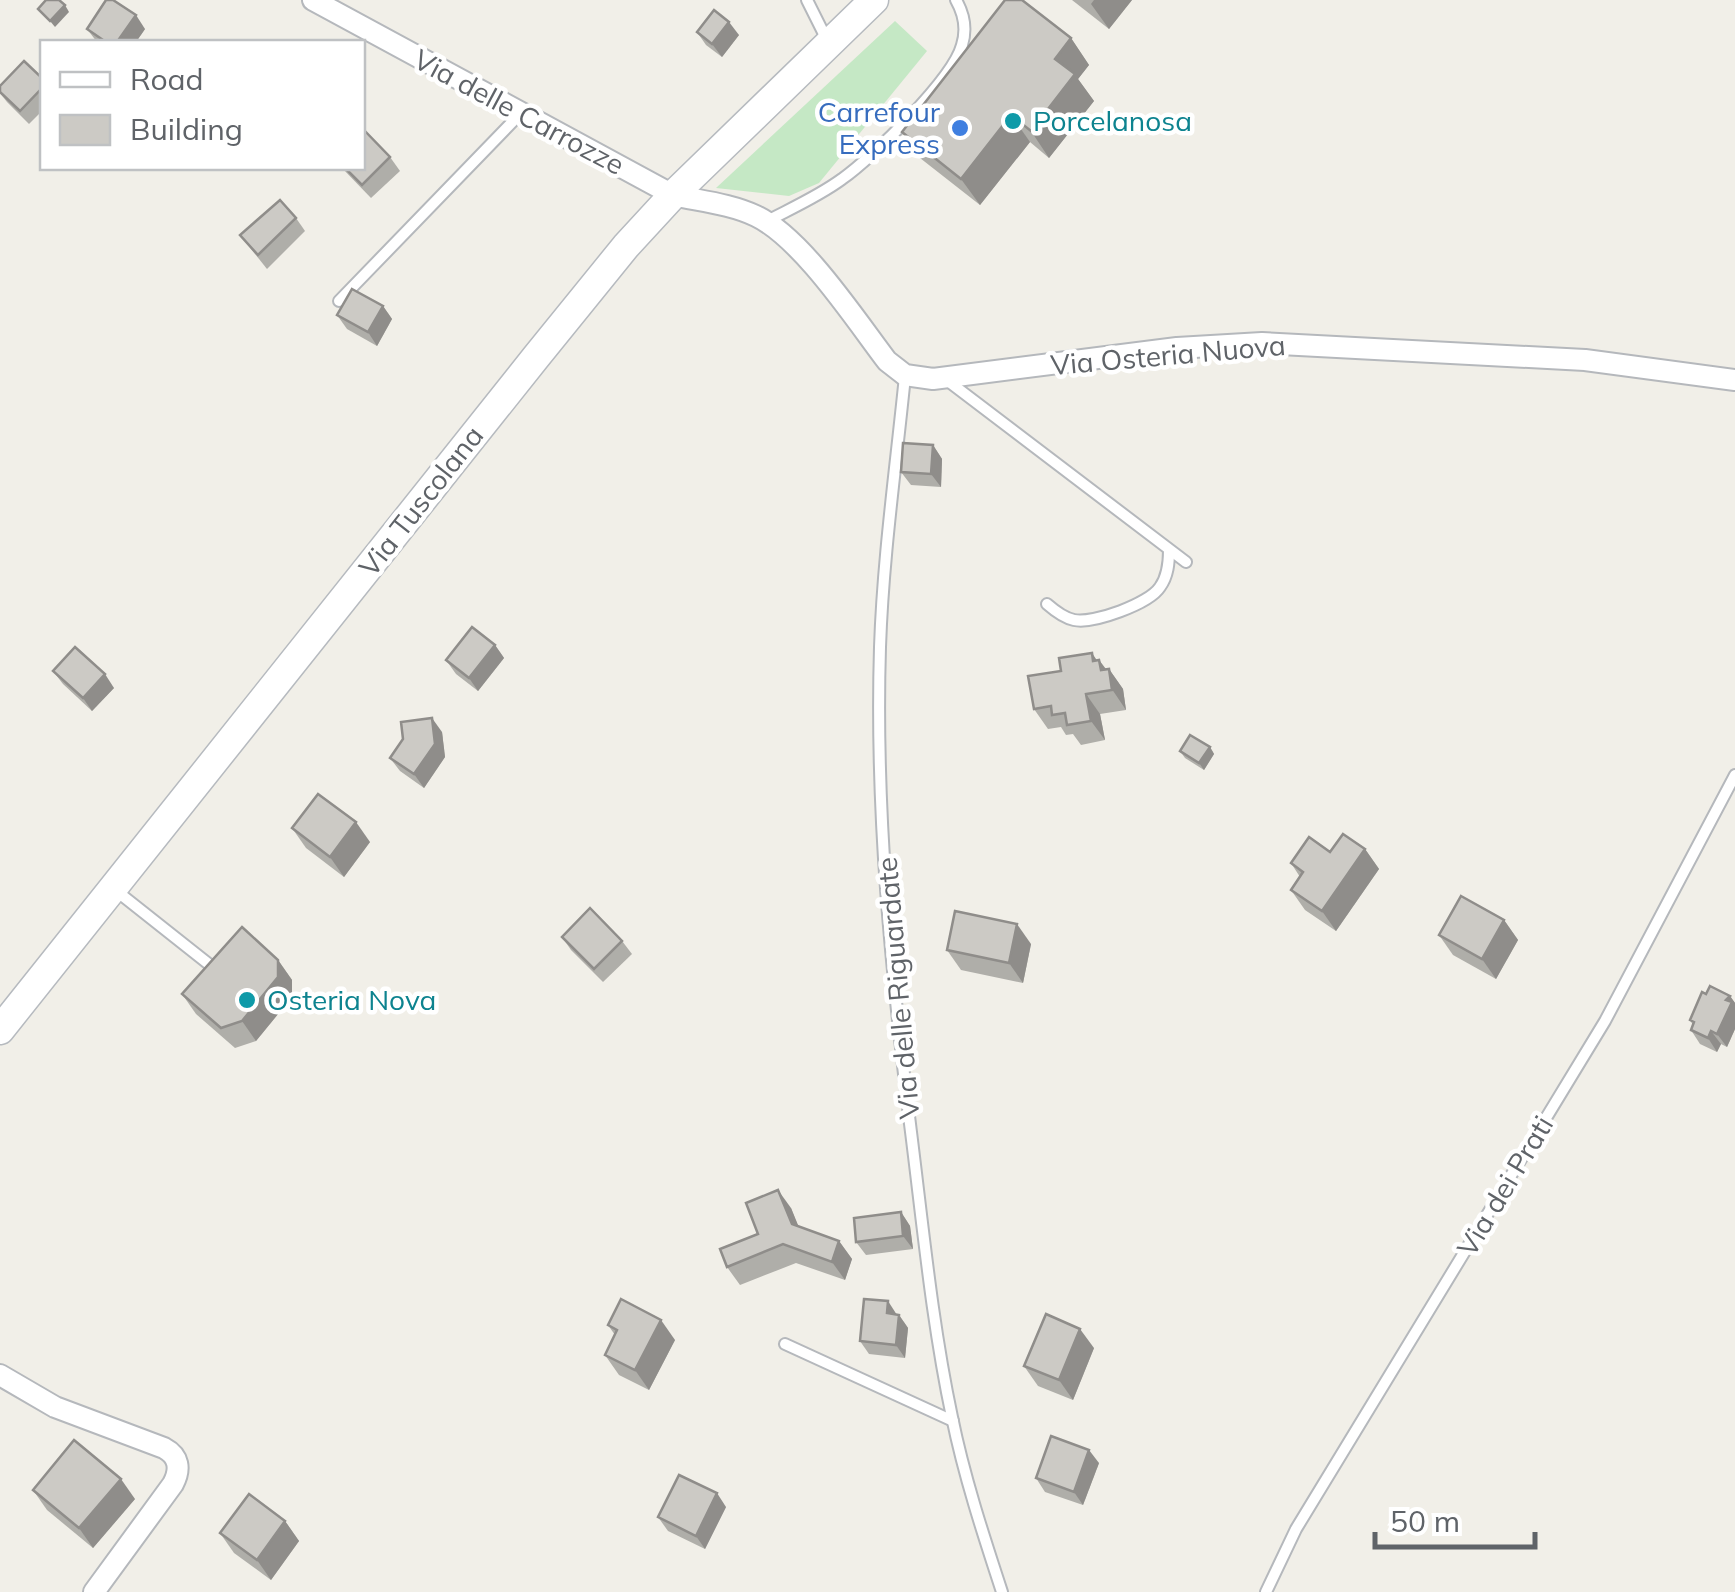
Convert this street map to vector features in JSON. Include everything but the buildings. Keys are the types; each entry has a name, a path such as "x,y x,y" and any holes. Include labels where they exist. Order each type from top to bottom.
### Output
{"main road":[{"name":"Via Tuscolana","path":"0,1030 626,246 673,195 874,0"}],"street":[{"name":"Via delle Carrozze","path":"313,0 673,195"},
{"path":"673,195 736,209 766,221 800,250 887,360 905,375"},
{"name":"Via Osteria Nuova","path":"905,375 943,378 1177,348 1262,343 1585,360 1735,380"},
{"path":"0,1375 56,1407 164,1448 176,1458 179,1468 173,1484 94,1592"}],"lane":[{"path":"808,0 828,44"},
{"path":"766,221 828,189 860,167 929,94 962,45 964,18 956,0"},
{"path":"339,301 521,113"},
{"name":"Via delle Riguardate","path":"905,375 880,647 883,807 892,951 937,1334 953,1421 1002,1592"},
{"path":"943,378 1186,562"},
{"path":"1047,604 1071,620 1083,621 1136,604 1160,589 1169,565 1169,550"},
{"name":"Via dei Prati","path":"1266,1592 1296,1529 1613,1007 1735,775"},
{"path":"113,888 215,968"},
{"path":"785,1344 953,1421"}],"green space":[{"path":"895,21 927,51 819,183 789,196 716,188"}],"place":[{"name":"Porcelanosa","path":"1013,121"},
{"name":"Carrefour Express","path":"960,128"},
{"name":"Osteria Nova","path":"247,1000"}]}
